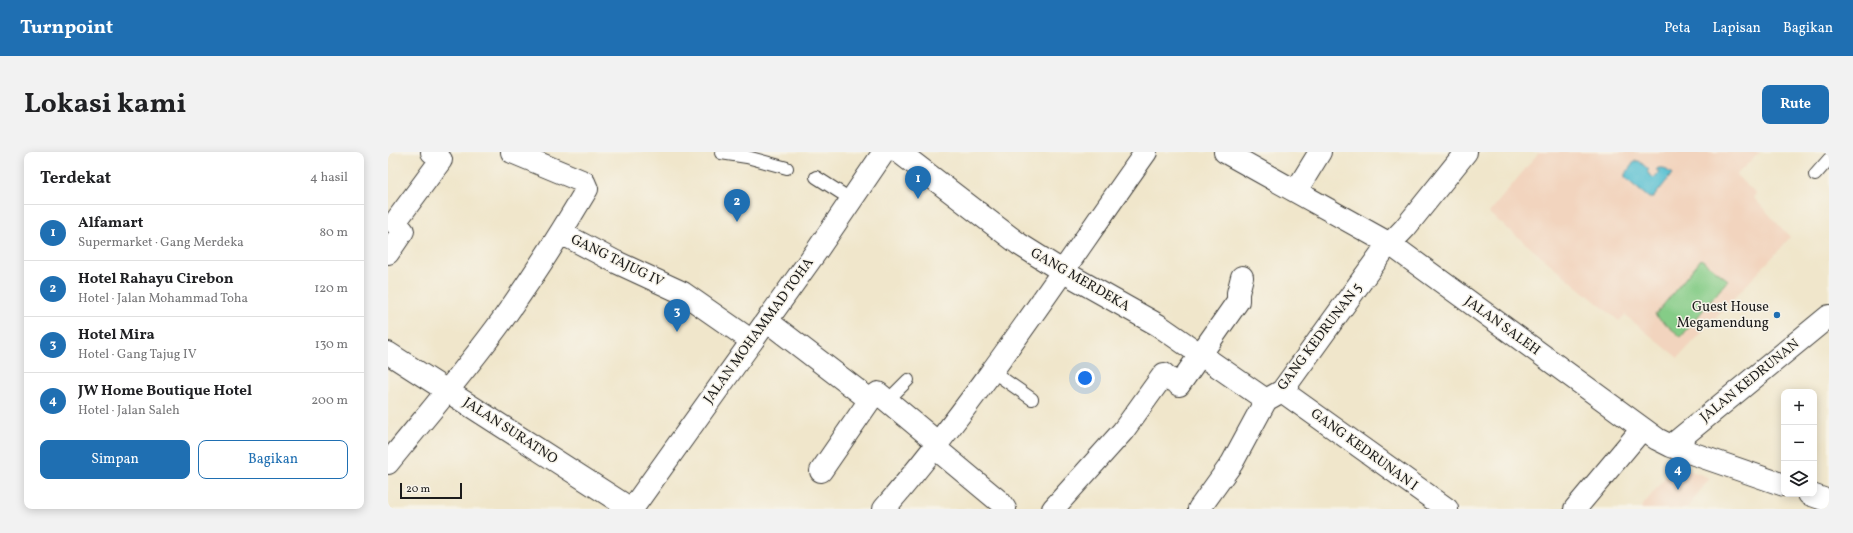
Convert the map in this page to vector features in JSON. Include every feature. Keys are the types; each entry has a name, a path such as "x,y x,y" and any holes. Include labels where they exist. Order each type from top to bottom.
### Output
{"street":[{"path":"388,253 403,231 396,224 396,221 441,160 432,152"},
{"path":"388,463 504,318 561,233 587,189 584,182 512,152"},
{"name":"JALAN MOHAMMAD TOHA","path":"632,509 767,321 884,152"},
{"name":"GANG MERDEKA","path":"899,152 1019,244 1062,271 1158,324 1201,355 1274,396"},
{"path":"884,509 936,445 992,371 1146,152"},
{"name":"JALAN SALEH","path":"1225,152 1390,244 1642,429 1671,446 1781,484"},
{"path":"1296,191 1320,152"},
{"name":"GANG KEDRUNAN 5","path":"1199,509 1232,463 1274,396 1383,251 1405,228 1466,152"},
{"name":"GANG TAJUG IV","path":"561,233 616,262 683,293 752,341"},
{"path":"1060,507 1123,431 1164,374 1175,382 1201,355 1238,301 1238,293 1242,277"},
{"name":"JALAN KEDRUNAN","path":"1671,446 1829,316"},
{"path":"767,321 879,400 936,445 1000,502 1005,509"},
{"name":"JALAN SURATNO","path":"388,353 632,509"},
{"name":"GANG KEDRUNAN I","path":"1274,396 1447,509"},
{"path":"821,471 879,400"},
{"path":"1575,509 1642,429"},
{"path":"1817,497 1829,501"}],"lane":[{"path":"720,153 748,157 787,168"},
{"path":"1815,175 1829,159"},
{"path":"816,177 852,200"},
{"path":"992,371 1032,399"},
{"path":"879,400 908,380"}],"shaded area":[{"path":"1539,152 1760,152 1736,175 1756,194 1753,197 1790,237 1678,358 1625,315 1619,321 1489,213"},
{"path":"1675,465 1710,478 1686,509 1640,509"}],"green space":[{"path":"1701,259 1728,280 1681,337 1655,315"}],"water":[{"path":"1635,161 1639,161 1649,170 1647,172 1654,178 1659,172 1656,170 1658,168 1664,168 1672,174 1653,198 1649,198 1625,178 1625,174"}],"place":[{"name":"Alfamart","path":"918,199"},
{"name":"Hotel Rahayu Cirebon","path":"737,222"},
{"name":"Guest House Megamendung","path":"1777,315"},
{"name":"Hotel Mira","path":"677,332"},
{"name":"JW Home Boutique Hotel","path":"1678,490"}]}
